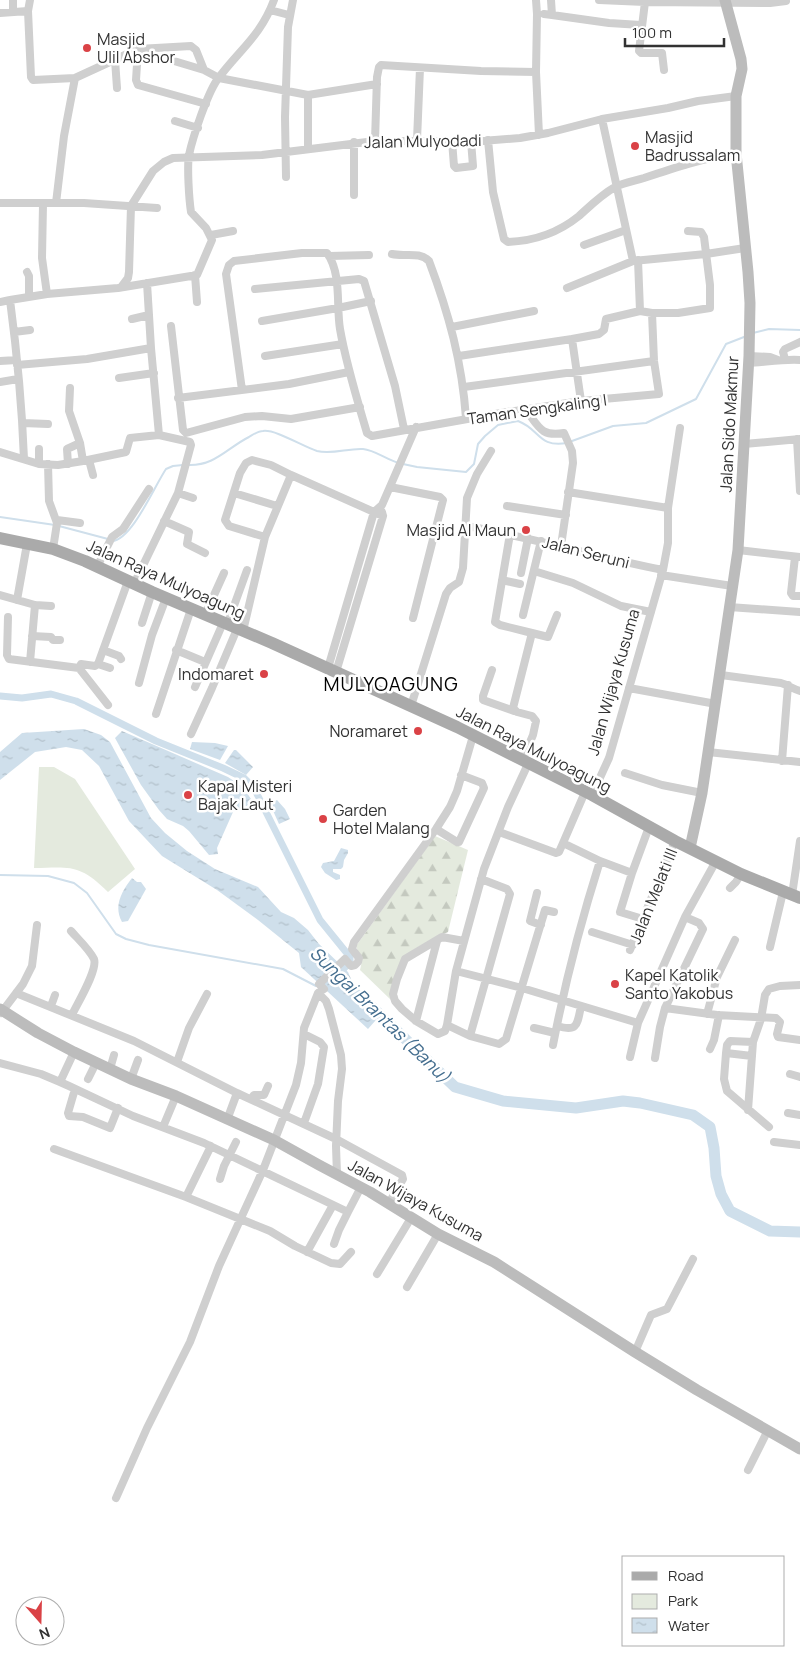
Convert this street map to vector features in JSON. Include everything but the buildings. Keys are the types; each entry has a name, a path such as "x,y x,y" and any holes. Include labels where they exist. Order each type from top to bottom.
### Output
{"main road":[{"name":"Jalan Sido Makmur","path":"690,848 702,793 721,675 738,550 749,341 749,296 736,153 736,96 742,69 725,1"},
{"name":"Jalan Raya Mulyoagung","path":"0,538 53,549 97,566 152,592 332,670 473,736 589,794 675,841 741,874 792,895"},
{"name":"Jalan Wijaya Kusuma","path":"1,1011 38,1033 96,1063 274,1140 361,1187 438,1234 494,1262 635,1352 800,1449"}],"street":[{"path":"13,0 13,12"},
{"path":"30,0 28,11 32,79 75,78 138,49 168,47 193,47 204,70"},
{"path":"197,302 195,275 212,240 211,235 191,212 189,156 212,89 262,27 274,0"},
{"path":"286,177 284,152 286,91 290,15 293,0"},
{"path":"536,0 536,72 539,135"},
{"path":"551,0 548,15 641,25"},
{"path":"599,0 645,2 786,1"},
{"path":"645,2 639,51 662,53 664,70"},
{"path":"270,10 290,15"},
{"path":"0,13 28,11"},
{"path":"138,49 136,80 138,85 206,104"},
{"path":"115,60 118,88"},
{"path":"174,61 204,70 219,78 308,95 377,84"},
{"path":"375,140 378,69 381,65 536,72"},
{"path":"416,140 420,68"},
{"path":"56,203 64,136 75,78"},
{"path":"308,95 308,149"},
{"name":"Jalan Mulyodadi","path":"131,206 156,168 173,158 284,152 375,140 488,140 539,135 602,119 698,101 736,96"},
{"path":"602,119 616,189 636,261 640,311"},
{"path":"174,121 198,128"},
{"path":"452,141 456,168 473,166 471,140"},
{"path":"488,140 493,192 506,242 543,236 556,231 566,226 597,199 616,189 688,164 736,153"},
{"path":"354,142 354,196"},
{"path":"0,203 56,203 157,208"},
{"path":"44,204 42,258 47,294"},
{"path":"122,286 128,278 129,272 131,206"},
{"path":"584,245 626,230"},
{"path":"458,356 599,334 604,330 606,319 640,311 652,314 678,313 710,308 710,285 703,234 701,232 688,231"},
{"path":"211,235 233,232"},
{"path":"567,288 636,261 745,248"},
{"path":"171,326 183,430 189,433 245,417 262,416 291,419 360,407 349,372 343,344 338,308 337,281 329,256 325,252 234,261 229,265 226,277 242,390"},
{"path":"392,254 403,256 417,255 427,258 444,299 452,327 464,387 466,418"},
{"path":"329,256 369,255"},
{"path":"27,272 29,276 30,297"},
{"path":"0,302 195,275"},
{"path":"256,289 362,279 371,300 395,386 404,429"},
{"path":"148,283 151,348 159,433"},
{"path":"10,300 23,423 24,459"},
{"path":"262,321 338,308 371,300"},
{"path":"452,327 534,311"},
{"path":"464,387 654,361 652,314"},
{"path":"132,319 149,315"},
{"path":"14,332 30,330"},
{"path":"572,339 582,401"},
{"path":"781,360 785,349 800,342"},
{"path":"265,356 343,344"},
{"path":"0,361 17,362 97,358 151,348"},
{"path":"748,359 800,360"},
{"name":"Taman Sengkaling I","path":"360,407 370,436 466,418 582,401 659,394 654,361"},
{"path":"178,398 289,384 349,372"},
{"path":"119,378 154,373"},
{"path":"0,382 18,379"},
{"path":"70,388 69,410 86,461 93,475"},
{"path":"526,410 547,434 564,434 572,451 573,463 561,546"},
{"path":"23,423 48,424"},
{"path":"355,592 382,516 382,505 403,453 416,427"},
{"name":"Jalan Wijaya Kusuma","path":"563,842 609,758 651,612 668,543 668,508 680,428"},
{"path":"0,452 39,464 68,464 126,452 130,438 159,433 190,443 188,462 178,493 131,582 98,664"},
{"path":"744,444 798,439 800,491"},
{"path":"68,464 67,449 80,443"},
{"path":"38,450 39,464"},
{"path":"411,706 446,594 450,588 459,582 463,568 467,526 467,498 478,474 492,451"},
{"path":"265,537 229,526 226,523 226,515 240,473 249,460 260,461 382,516"},
{"path":"48,464 49,501 57,524 53,549"},
{"path":"190,734 212,688 265,537 291,475"},
{"path":"390,486 440,497 443,500 413,618"},
{"path":"97,566 112,537 123,529 149,489"},
{"path":"568,492 668,508"},
{"path":"178,493 193,498"},
{"path":"234,493 277,506"},
{"path":"332,670 355,592 374,512 382,505"},
{"path":"507,506 566,514"},
{"path":"164,521 189,532 187,544 205,553"},
{"path":"57,524 80,523"},
{"name":"Jalan Seruni","path":"467,526 541,541 662,572 732,586"},
{"path":"510,534 495,618 496,624 548,637 557,616"},
{"path":"521,573 528,538"},
{"path":"523,615 541,541"},
{"path":"17,600 27,544"},
{"path":"738,550 797,557 791,593 793,596 800,596"},
{"path":"194,687 205,662 233,627 247,570"},
{"path":"534,571 573,583 621,606 651,612"},
{"path":"206,615 224,573"},
{"path":"502,580 520,584"},
{"path":"142,623 152,592"},
{"path":"0,596 51,606"},
{"path":"139,682 152,635 166,598"},
{"path":"30,662 35,604"},
{"path":"729,607 800,612"},
{"path":"156,714 191,609"},
{"path":"8,617 8,658 79,668 108,705"},
{"path":"514,711 532,633"},
{"path":"32,636 51,637 53,640 60,640"},
{"path":"103,650 119,656 121,659"},
{"path":"176,650 205,662"},
{"path":"79,668 81,664 96,666 98,664 110,668"},
{"path":"464,941 446,936 442,937 405,959 397,979 394,998 402,1009 416,1021 438,1034 446,1028 456,970 464,941 481,878 525,763 536,721 532,716 483,700 482,698 492,670"},
{"path":"721,675 788,685 793,690 800,690"},
{"path":"782,761 788,685"},
{"path":"629,688 716,704"},
{"path":"116,1498 147,1428 190,1342 219,1266 263,1170 296,1085 304,1028 321,988 347,962 355,965 359,960 353,951 354,942 436,830 454,799 473,736"},
{"path":"708,752 800,762"},
{"path":"625,772 662,785 702,793"},
{"path":"436,830 459,842 476,805 484,786 461,775"},
{"path":"617,921 649,826"},
{"path":"499,832 556,853 559,852 563,842 600,861 632,873"},
{"name":"Jalan Melati III","path":"592,932 632,948 675,841"},
{"path":"770,947 792,895 800,841"},
{"path":"553,1045 583,916 600,861"},
{"path":"630,1056 638,1023 685,917 716,861"},
{"path":"730,888 741,874"},
{"path":"470,1036 510,894 507,889 481,878"},
{"path":"537,894 530,921 541,925"},
{"path":"446,1028 499,1044 506,1039 546,909 554,912"},
{"path":"620,912 643,918"},
{"path":"655,1058 665,1008 703,929 698,923 685,917"},
{"path":"1,1011 16,993 32,966 37,925"},
{"path":"71,931 92,957 95,965 72,1015"},
{"path":"416,1021 437,940"},
{"path":"707,1014 717,977 735,940"},
{"path":"456,970 638,1023"},
{"path":"748,1110 753,1042 761,1019 765,995 769,989 780,986 800,986"},
{"path":"321,988 329,1009 341,1055 342,1069 336,1139 337,1174"},
{"path":"16,993 134,1041 237,1093 304,1123 402,1174 403,1179 389,1203"},
{"path":"177,1062 189,1028 206,994"},
{"path":"51,1006 55,995"},
{"path":"534,1028 573,1029 577,1025 581,1006"},
{"path":"665,1008 719,1016 778,1019 778,1036 800,1040"},
{"path":"710,1049 719,1016"},
{"path":"304,1034 320,1042 324,1047 318,1084 304,1123"},
{"path":"753,1042 730,1041 726,1046 724,1079 727,1091 769,1127"},
{"path":"60,1082 74,1052"},
{"path":"726,1053 752,1056"},
{"path":"110,1069 114,1055"},
{"path":"131,1079 138,1060"},
{"path":"0,1063 41,1074 211,1146 348,1212"},
{"path":"88,1079 96,1063"},
{"path":"790,1074 800,1077"},
{"path":"251,1099 254,1095 264,1095 268,1086"},
{"path":"75,1089 68,1113 69,1116 84,1117 109,1128 118,1108"},
{"path":"227,1120 237,1093"},
{"path":"163,1127 176,1096"},
{"path":"788,1113 800,1115"},
{"path":"220,1179 229,1154 236,1142"},
{"path":"774,1142 800,1145"},
{"path":"186,1197 211,1146"},
{"path":"54,1149 270,1230 289,1244 335,1264 342,1263 351,1252"},
{"path":"334,1244 361,1187"},
{"path":"307,1252 333,1205"},
{"path":"377,1274 411,1218"},
{"path":"407,1287 438,1234"},
{"path":"635,1352 651,1315 667,1309 693,1260"},
{"path":"748,1470 768,1430"}],"green space":[{"path":"39,767 54,767 75,779 135,869 108,892 90,876 74,869 57,867 34,868"},
{"path":"435,836 468,850 448,932 414,949 401,963 396,972 391,1000 360,970 362,961 356,946"}],"water":[{"path":"84,729 101,735 110,742 151,818 165,833 187,851 215,869 258,887 281,912 294,918 308,930 319,944 348,972 354,986 383,1012 368,1029 301,967 299,953 217,890 162,856 129,821 99,766 82,750 66,747 35,752 0,780 0,752 22,733"},
{"path":"122,731 228,777 243,787 253,802 233,812 217,848 218,854 209,855 189,831 183,826 167,819 159,810 141,785 115,738"},
{"path":"192,742 215,743 228,746 220,760 190,749"},
{"path":"234,750 253,767 246,775 225,763"},
{"path":"277,800 285,809 290,819 279,824 270,804"},
{"path":"341,848 348,850 348,853 343,867 341,869 333,869 333,872 340,875 340,879 336,880 325,873 321,867 323,863 334,861"},
{"path":"132,878 137,882 141,882 146,889 128,921 122,922 118,910 120,899"}],"waterway":[{"path":"753,333 769,329 800,330"},
{"path":"572,441 613,426 646,423 696,399 726,344 744,337"},
{"path":"403,464 466,472 474,464 478,444 485,436 498,425 518,421 550,443 567,443"},
{"path":"188,465 206,463 220,456 241,441 263,431 282,435 317,451 363,449 399,463"},
{"path":"112,541 120,538 135,522 166,469 183,465"},
{"path":"0,517 55,525"},
{"path":"59,526 108,539"},
{"path":"0,696 22,698 51,694 76,701 156,741 244,778 254,788 320,920 350,957 350,962 339,974"},
{"path":"0,875 48,876 74,883 87,893 116,934 126,939 149,945 283,969 316,986"},
{"name":"Sungai Brantas (Banu)","path":"370,1005 455,1087 503,1101 576,1108 623,1101 693,1115 710,1127 716,1176 721,1194 730,1211 770,1231 800,1232"}],"place":[{"name":"Masjid Ulil Abshor","path":"87,48"},
{"name":"Masjid Badrussalam","path":"635,146"},
{"name":"Masjid Al Maun","path":"526,530"},
{"name":"Indomaret","path":"264,674"},
{"name":"Noramaret","path":"418,731"},
{"name":"Kapal Misteri Bajak Laut","path":"188,795"},
{"name":"Garden Hotel Malang","path":"323,819"},
{"name":"Kapel Katolik Santo Yakobus","path":"615,984"}],"district":[{"name":"MULYOAGUNG","path":"391,684"}]}
